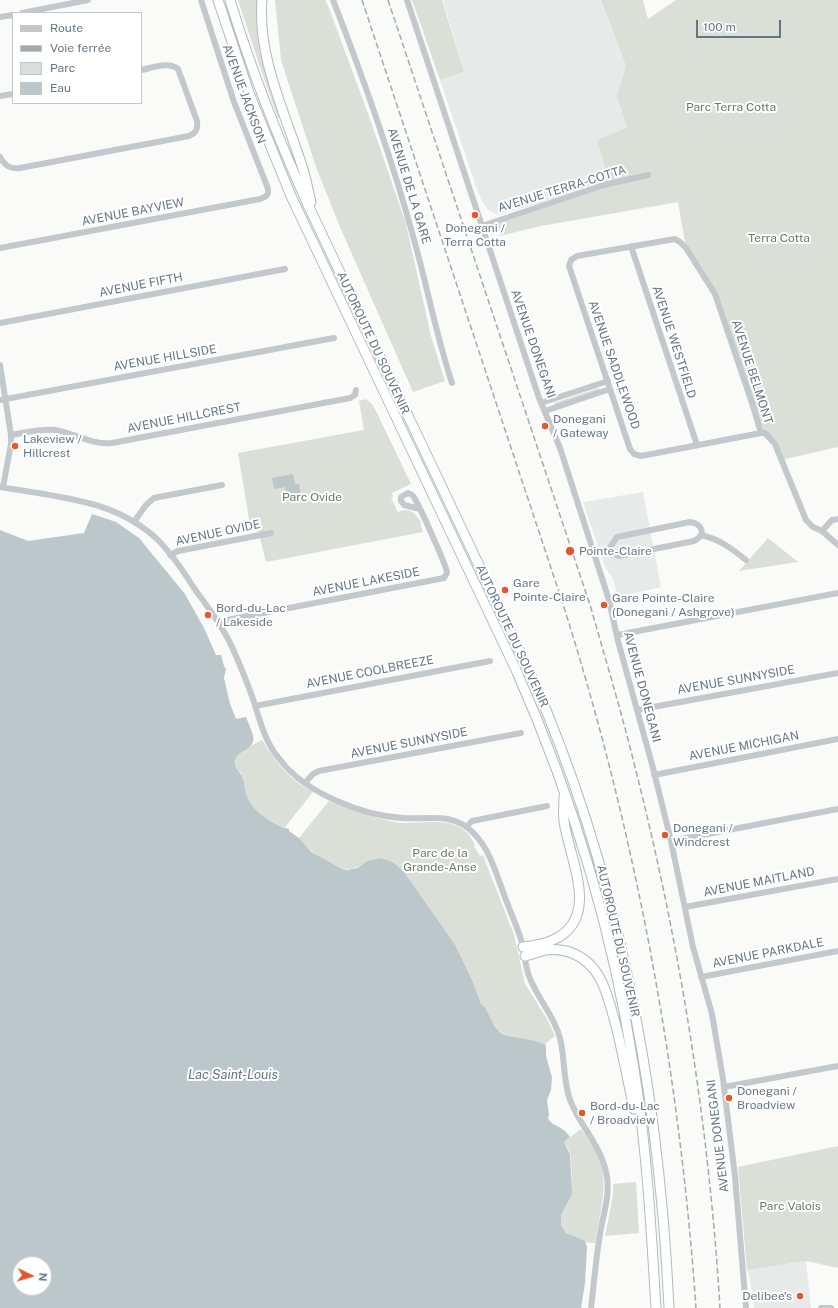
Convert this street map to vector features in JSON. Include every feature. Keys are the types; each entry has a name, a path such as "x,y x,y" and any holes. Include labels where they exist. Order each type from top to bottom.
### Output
{"highway":[{"name":"AUTOROUTE DU SOUVENIR","path":"218,0 249,93 285,182 517,672 564,790 593,880 617,978 634,1070 646,1173 656,1308"},
{"name":"AUTOROUTE DU SOUVENIR","path":"230,0 268,112 296,179 532,676 569,770 593,840 624,955 646,1071 660,1176 669,1308"},
{"path":"262,0 262,24 266,52 302,167 317,224"},
{"path":"524,952 558,938 570,927 578,911 580,893 564,821 564,790"},
{"path":"524,952 552,950 570,952 586,961 601,979 620,1042 646,1173"}],"street":[{"path":"25,12 54,3 88,0"},
{"name":"AVENUE JACKSON","path":"201,0 227,83 268,186 268,194"},
{"name":"AVENUE DE LA GARE","path":"333,0 361,76 405,208 422,270 436,331 452,383"},
{"name":"AVENUE DONEGANI","path":"407,0 541,404 560,448 609,600 671,841 685,907 713,1022 724,1087 735,1176 746,1308"},
{"path":"0,17 12,15"},
{"path":"0,157 7,166 12,168 20,168 189,136 194,133 197,128 197,122 178,69 170,65 142,70"},
{"path":"0,96 12,94"},
{"name":"AVENUE TERRA-COTTA","path":"482,226 604,185 648,175"},
{"name":"AVENUE BAYVIEW","path":"0,248 260,199 268,194"},
{"name":"AVENUE SADDLEWOOD","path":"675,239 577,256 571,260 569,266 630,449 634,454 641,456 761,433"},
{"name":"AVENUE BELMONT","path":"675,239 686,248 714,294 761,433 765,434 775,444 806,520 813,527 822,531 838,545"},
{"name":"AVENUE WESTFIELD","path":"631,246 696,445"},
{"name":"AVENUE FIFTH","path":"0,323 285,269"},
{"name":"AVENUE HILLSIDE","path":"3,399 334,338"},
{"path":"0,365 3,399 11,435 11,444 2,487 91,503 112,510 134,522 153,536 170,555 219,623 236,654 262,730 278,758 290,772 305,784 339,801 364,810 402,818 446,818 460,823 478,839 489,856 524,952 530,980 553,1021 560,1037 569,1097 573,1107 599,1150 608,1179 608,1192 599,1238 591,1308"},
{"path":"541,404 608,381"},
{"path":"545,411 610,389"},
{"name":"AVENUE HILLCREST","path":"11,435 50,430 59,431 101,443 112,443 350,398 355,395 356,390"},
{"path":"134,522 146,505 154,498 222,485"},
{"name":"AVENUE LAKESIDE","path":"219,623 227,620 444,578 447,573 446,567 420,510"},
{"path":"822,531 832,520 838,519"},
{"path":"595,554 608,550 616,537 690,522 700,526 701,529 700,538 694,541 619,556 608,550"},
{"name":"AVENUE OVIDE","path":"170,555 178,551 271,533"},
{"path":"701,535 716,539 726,544 746,560"},
{"path":"617,635 838,593"},
{"name":"AVENUE COOLBREEZE","path":"255,706 490,661"},
{"name":"AVENUE SUNNYSIDE","path":"637,710 838,673"},
{"name":"AVENUE SUNNYSIDE","path":"305,784 313,774 320,771 521,733"},
{"name":"AVENUE MICHIGAN","path":"654,775 838,739"},
{"path":"466,827 472,821 547,806"},
{"path":"671,841 838,809"},
{"name":"AVENUE MAITLAND","path":"685,907 838,879"},
{"name":"AVENUE PARKDALE","path":"702,977 838,951"},
{"path":"724,1087 838,1066"},
{"path":"821,1308 831,1308"}],"shaded area":[{"path":"443,0 601,0 626,66 617,96 627,128 611,185 604,185 498,215 488,210 478,192 440,80 464,72"},
{"path":"643,492 661,587 618,597 613,579 605,567 583,502"},
{"path":"806,1261 811,1308 754,1308 750,1278 747,1270"}],"green space":[{"path":"238,0 260,0 282,115 278,118 259,64"},
{"path":"275,0 325,0 329,8 370,119 406,224 431,336 445,381 413,392 340,227 316,167 281,60"},
{"path":"412,0 442,0 464,72 440,80"},
{"name":"Parc Terra Cotta","path":"601,0 643,0 648,19 676,0 838,0 838,447 781,460 775,444 761,433 715,294 686,248 678,202 541,226 500,236 497,224 611,185 597,140 627,128 617,96 626,66"},
{"path":"599,388 599,390 554,405 554,403"},
{"name":"Parc Ovide","path":"366,399 372,404 377,413 411,484 392,493 393,497 391,498 398,512 409,510 416,516 421,522 423,532 266,562 258,530 251,531 238,453 364,430 359,401"},
{"path":"768,538 798,562 739,571"},
{"path":"262,740 284,770 304,787 313,792 285,827 266,819 251,804 245,792 243,777 234,761 239,753"},
{"name":"Parc de la Grande-Anse","path":"329,801 385,820 402,823 441,822 459,827 467,833 480,856 483,855 514,935 525,984 547,1019 555,1036 545,1044 508,1036 503,1034 495,1027 485,1007 481,1004 472,980 404,872 395,864 380,858 354,868 342,869 318,856 307,848 299,838"},
{"path":"581,1129 594,1147 599,1159 604,1182 602,1206 595,1243 589,1243 571,1236 563,1228 561,1222 561,1216 570,1196 572,1185 571,1156 564,1142"},
{"name":"Parc Valois","path":"838,1146 838,1268 806,1261 747,1270 738,1167"},
{"path":"636,1182 639,1233 605,1236 613,1195 613,1184"}],"water":[{"path":"293,474 295,484 299,484 301,494 287,497 285,487 274,489 272,478"},
{"name":"Lac Saint-Louis","path":"92,514 116,522 139,538 185,594 204,628 216,655 221,655 226,669 224,678 230,704 236,719 246,717 252,732 253,743 239,754 235,760 236,766 243,778 246,794 251,804 268,820 289,829 289,831 299,838 311,852 342,869 347,870 357,868 368,861 381,858 394,863 404,872 455,945 472,980 481,1004 485,1007 495,1027 502,1034 545,1044 546,1056 552,1077 551,1090 547,1100 548,1118 552,1123 565,1131 570,1137 564,1142 570,1154 572,1194 561,1215 561,1225 566,1233 585,1241 587,1247 585,1283 581,1308 0,1308 0,530 28,541 84,533"}],"railway":[{"path":"362,0 561,598 611,772 632,860 650,949 665,1038 678,1127 696,1308"},
{"path":"388,0 591,608 630,747 666,901 690,1036 708,1172 720,1308"}],"place":[{"name":"Donegani / Terra Cotta","path":"475,215"},
{"name":"Donegani / Gateway","path":"545,426"},
{"name":"Lakeview / Hillcrest","path":"15,446"},
{"name":"Pointe-Claire","path":"570,551"},
{"name":"Gare Pointe-Claire","path":"505,590"},
{"name":"Gare Pointe-Claire (Donegani / Ashgrove)","path":"604,605"},
{"name":"Bord-du-Lac / Lakeside","path":"208,615"},
{"name":"Donegani / Windcrest","path":"665,835"},
{"name":"Donegani / Broadview","path":"729,1098"},
{"name":"Bord-du-Lac / Broadview","path":"582,1113"},
{"name":"Delibee's","path":"800,1296"}],"park label":[{"name":"Terra Cotta","path":"779,238"}]}
